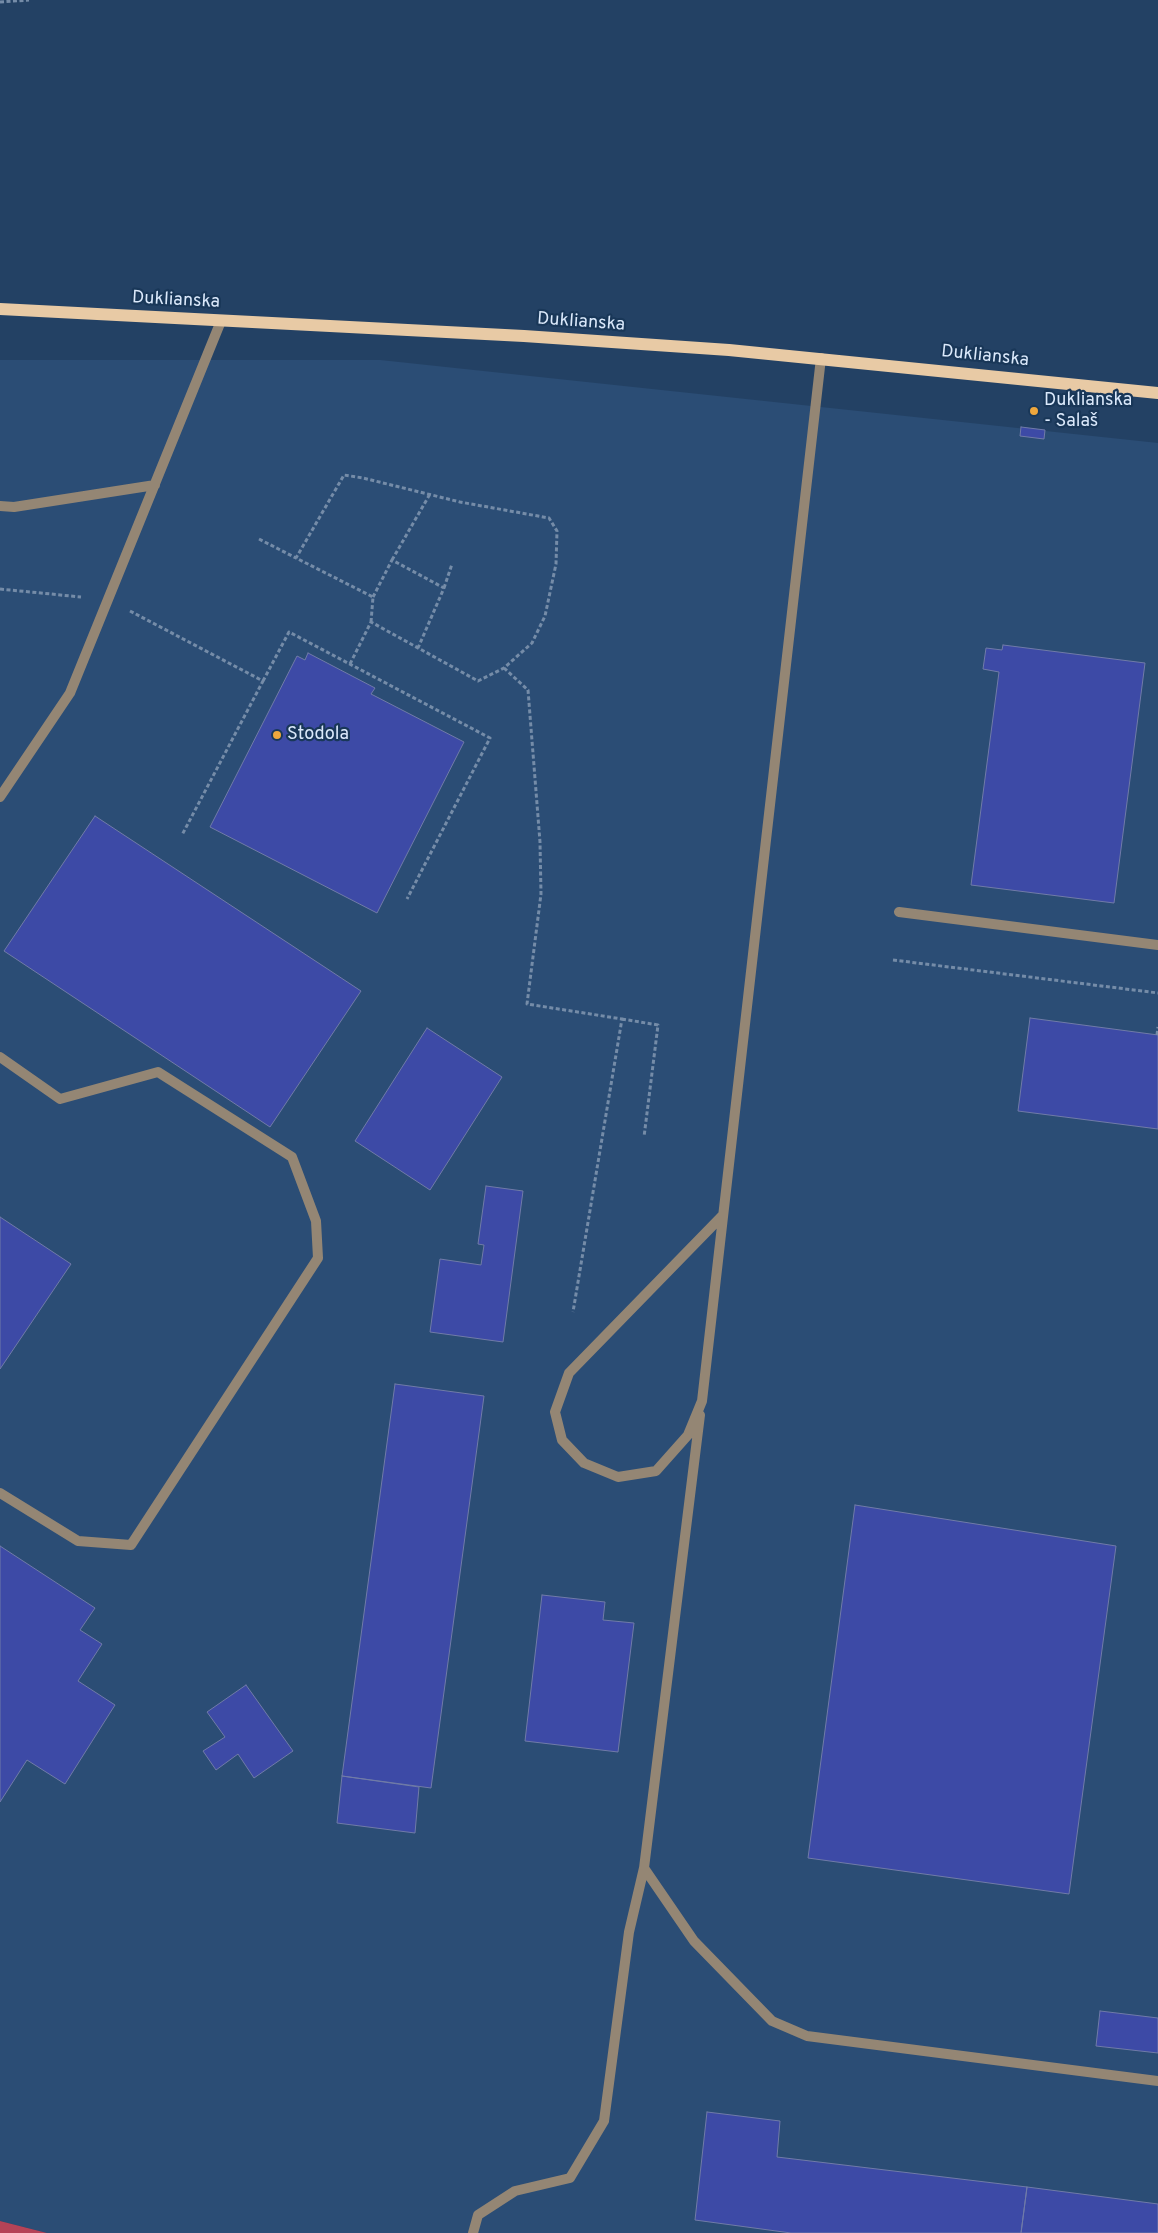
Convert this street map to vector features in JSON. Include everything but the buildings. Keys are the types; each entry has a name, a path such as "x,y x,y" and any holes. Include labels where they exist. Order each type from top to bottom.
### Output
{"main road":[{"name":"Duklianska","path":"0,309 524,336 821,358 1158,393"}],"lane":[{"path":"0,797 70,693 221,321"},
{"path":"473,2233 478,2215 515,2191 570,2178 604,2121 629,1932 644,1868 702,1401 821,358"},
{"path":"0,506 14,507 155,485"},
{"path":"0,779 11,780"},
{"path":"899,912 1158,945"},
{"path":"0,1057 60,1099 158,1072 292,1157 316,1222 318,1258 131,1545 78,1541 0,1493"},
{"path":"702,1401 688,1435 656,1471 618,1477 584,1463 562,1440 555,1412 570,1373 722,1215"},
{"path":"644,1868 694,1941 772,2021 807,2036 1158,2081"}],"path":[{"path":"0,2 29,0"},
{"path":"296,558 344,475 504,511 550,518 558,531 556,564 545,616 532,642 504,668 478,681 371,622"},
{"path":"350,664 371,622 373,598 392,560 430,494"},
{"path":"259,539 373,598"},
{"path":"392,560 444,588"},
{"path":"418,648 444,588 452,564"},
{"path":"0,589 108,600 263,681"},
{"path":"182,835 289,632 490,738 408,899"},
{"path":"504,668 528,690 540,842 541,894 526,1004 658,1024 644,1137"},
{"path":"893,960 1158,993"},
{"path":"573,1312 622,1019"},
{"path":"1157,1035 1158,1027"}],"shaded area":[{"path":"0,360 380,360 1158,443 1158,2233 47,2233 0,2221"},
{"path":"0,2221 47,2233 0,2233"}],"place":[{"name":"Duklianska - Salaš","path":"1034,411"},
{"name":"Stodola","path":"277,735"}]}
